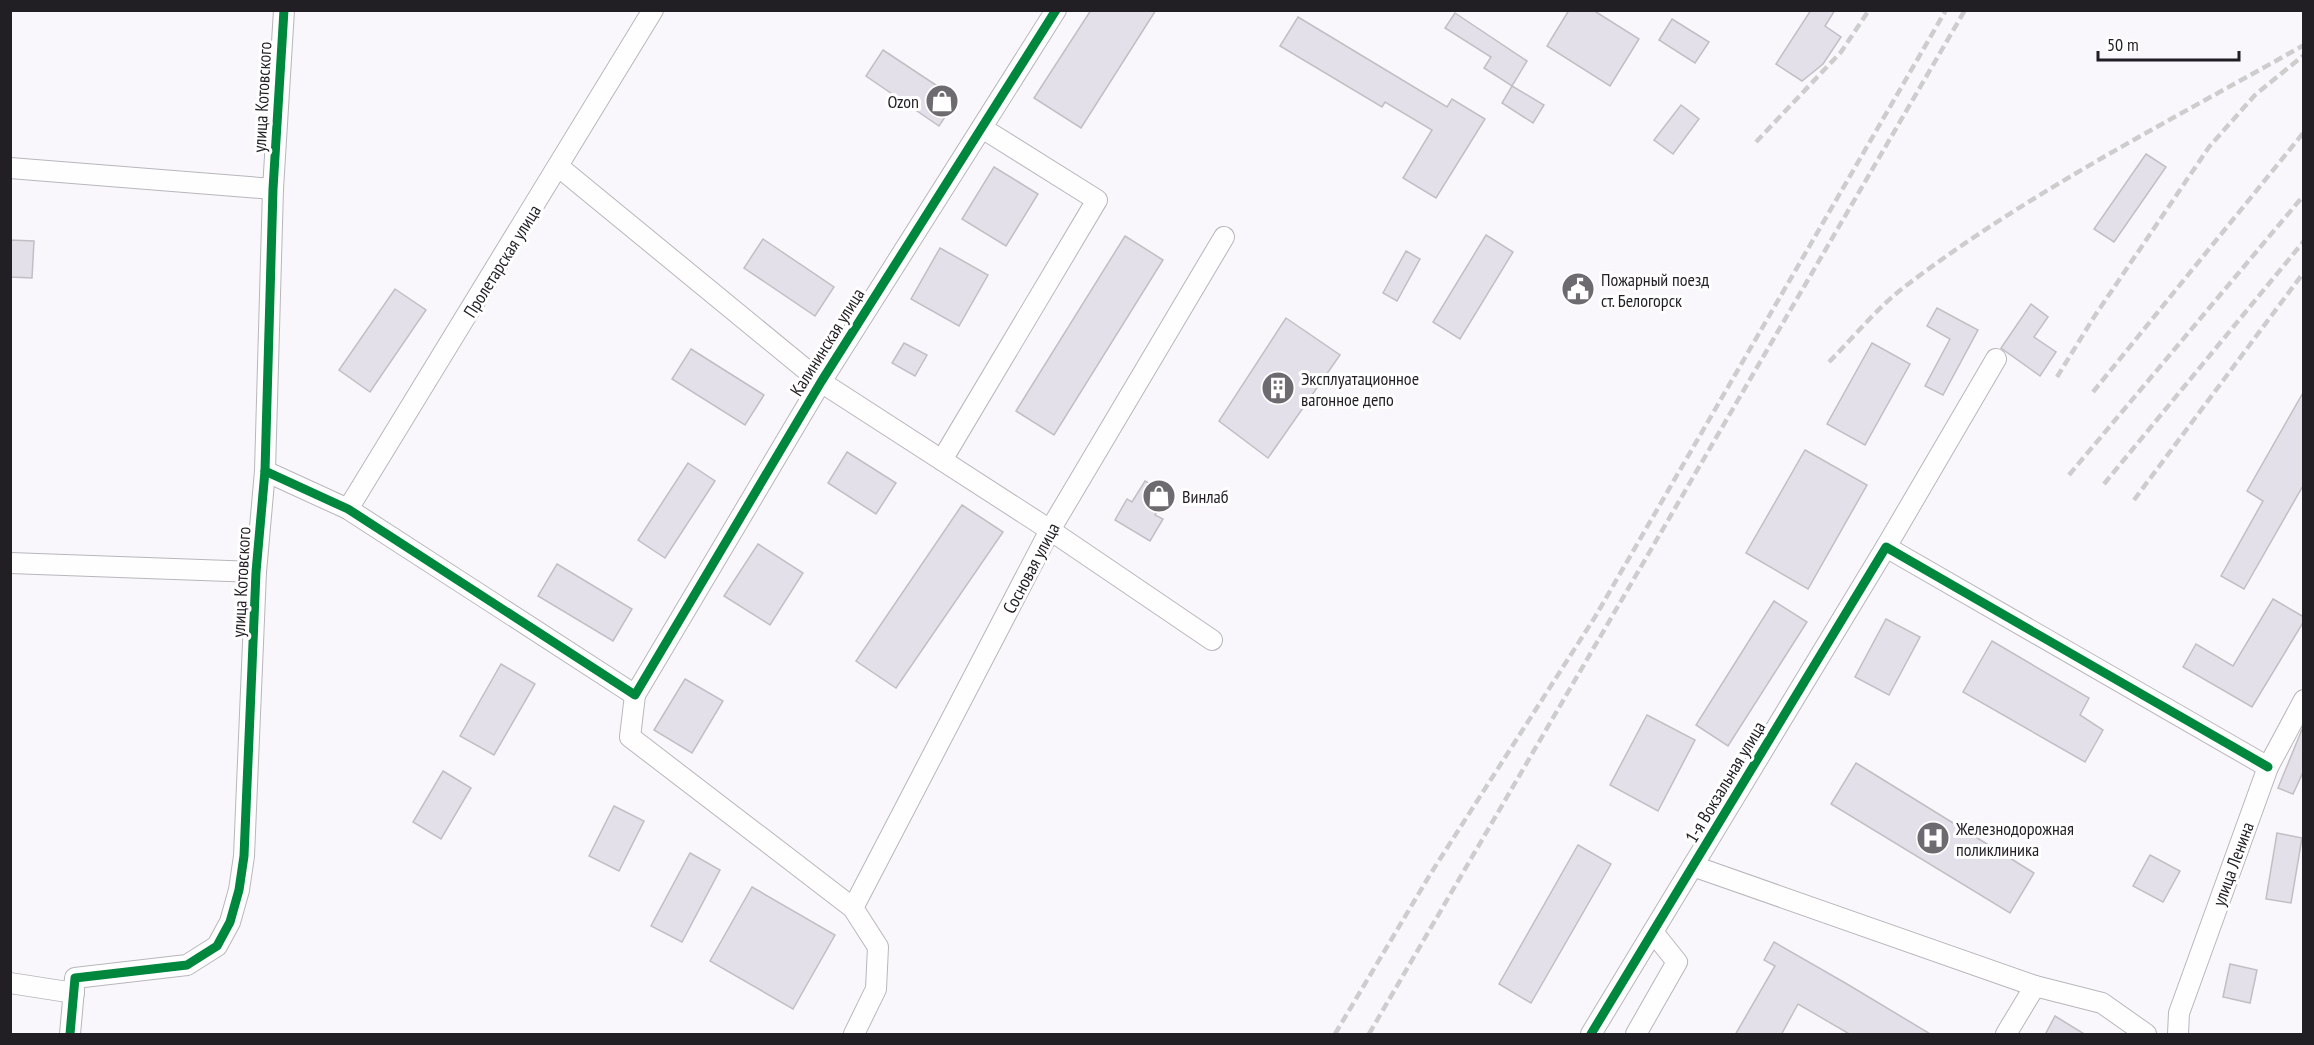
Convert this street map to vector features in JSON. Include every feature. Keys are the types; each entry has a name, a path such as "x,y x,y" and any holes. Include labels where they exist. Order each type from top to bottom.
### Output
{"street":[{"name":"улица Котовского","path":"74,993 75,978 187,965 217,946 230,922 239,890 244,856 256,572 265,471 273,189 284,10"},
{"name":"Пролетарская улица","path":"348,509 560,167 653,10"},
{"name":"Калининская улица","path":"635,695 821,382 1056,10"},
{"path":"942,460 1097,200 982,128"},
{"path":"560,167 821,382 1050,530 1212,640"},
{"path":"10,168 273,189"},
{"name":"Сосновая улица","path":"853,908 1050,530 1224,237"},
{"name":"1-я Вокзальная улица","path":"1591,1035 1886,547 1996,359"},
{"path":"265,471 348,509 635,695 630,738 853,908 878,947 876,989 854,1035"},
{"path":"1886,547 2268,767"},
{"path":"10,563 256,572"},
{"name":"улица Ленина","path":"2178,1035 2180,1013 2268,767 2304,700"},
{"path":"1694,866 2035,986 2102,1003 2145,1035"},
{"path":"1635,1035 1677,962 1653,932"},
{"path":"10,983 74,993 69,1035"},
{"path":"2006,1035 2035,986"}],"building":[{"path":"1091,10 1156,10 1081,128 1034,98"},
{"path":"1569,10 1593,10 1639,39 1610,86 1547,46"},
{"path":"1811,10 1835,10 1825,26 1841,37 1823,64 1802,81 1776,64"},
{"path":"1455,13 1527,61 1512,86 1484,68 1491,57 1445,28"},
{"path":"1298,17 1447,107 1452,99 1485,119 1436,198 1403,178 1432,130 1385,102 1382,107 1280,46"},
{"path":"1672,19 1709,42 1695,63 1659,40"},
{"path":"883,50 957,99 939,126 866,76"},
{"path":"1512,86 1544,105 1533,123 1502,103"},
{"path":"1681,105 1699,119 1673,154 1654,140"},
{"path":"2146,154 2166,167 2114,242 2094,229"},
{"path":"994,167 1038,194 1006,246 962,219"},
{"path":"1486,235 1513,252 1460,339 1433,322"},
{"path":"1125,236 1163,260 1054,435 1016,411"},
{"path":"763,239 834,287 815,316 744,268"},
{"path":"10,240 34,241 32,278 10,277"},
{"path":"940,248 988,275 959,326 911,299"},
{"path":"1406,251 1420,259 1397,301 1383,293"},
{"path":"395,289 426,310 370,392 339,370"},
{"path":"2031,304 2048,317 2034,337 2056,352 2040,376 2001,348"},
{"path":"1937,308 1978,330 1943,395 1925,386 1950,339 1927,326"},
{"name":"Эксплуатационное вагонное депо","path":"1286,318 1340,355 1268,458 1219,421"},
{"path":"904,343 927,355 915,376 892,363"},
{"path":"1872,343 1910,364 1865,445 1827,424"},
{"path":"691,349 764,395 745,425 672,379"},
{"path":"2304,391 2304,484 2244,589 2221,576 2263,501 2247,491"},
{"path":"1805,450 1867,485 1808,589 1746,553"},
{"path":"847,452 896,483 876,514 828,483"},
{"path":"688,463 715,481 665,558 638,540"},
{"path":"1145,481 1167,494 1155,515 1163,519 1150,541 1115,520 1127,499 1132,502"},
{"path":"962,505 1003,532 896,688 856,661"},
{"path":"758,544 803,573 770,625 724,596"},
{"path":"557,564 632,609 613,641 538,596"},
{"path":"2273,599 2304,617 2304,621 2252,707 2183,667 2196,644 2233,666"},
{"path":"1774,601 1807,622 1728,746 1696,725"},
{"path":"1886,619 1920,637 1889,695 1855,677"},
{"path":"1992,641 2089,698 2080,715 2103,730 2085,762 1963,692"},
{"path":"501,664 535,684 494,755 460,736"},
{"path":"685,679 723,701 692,753 654,730"},
{"path":"1647,715 1695,740 1658,811 1610,785"},
{"path":"2303,727 2304,770 2293,794 2278,788"},
{"name":"Железнодорожная поликлиника","path":"1856,763 2034,873 2010,913 1831,804"},
{"path":"443,771 471,788 441,839 413,822"},
{"path":"614,806 644,821 619,871 589,856"},
{"path":"2277,833 2302,838 2291,903 2266,899"},
{"path":"1578,845 1611,864 1531,1003 1499,984"},
{"path":"690,853 720,870 682,942 651,926"},
{"path":"2150,855 2180,871 2163,902 2133,886"},
{"path":"752,887 835,935 793,1009 710,961"},
{"path":"1774,942 1932,1035 1851,1035 1798,1004 1781,1035 1735,1035 1775,966 1764,960"},
{"path":"2230,964 2257,970 2250,1003 2223,997"},
{"path":"2055,1016 2086,1035 2045,1035"}],"railway":[{"path":"1756,142 1841,52 1869,10"},
{"path":"1335,1034 1431,873 1595,617 1946,10"},
{"path":"1369,1034 1965,10"},
{"path":"1829,362 1893,296 1950,253 2099,160 2304,45"},
{"path":"2057,377 2094,317 2209,147 2255,95 2304,55"},
{"path":"2093,392 2304,132"},
{"path":"2069,475 2304,195"},
{"path":"2104,484 2304,241"},
{"path":"2134,500 2304,272"}],"cycle path":[{"path":"70,1034 75,978 187,965 217,946 230,922 239,890 244,856 256,572 265,471 273,189 284,10"},
{"path":"265,471 348,509 635,695 821,382 1056,10"},
{"path":"1591,1034 1886,547 2268,767"}],"place":[{"name":"Ozon","path":"942,101"},
{"name":"Пожарный поезд ст. Белогорск","path":"1578,289"},
{"name":"Эксплуатационное вагонное депо","path":"1278,388"},
{"name":"Винлаб","path":"1159,496"},
{"name":"Железнодорожная поликлиника","path":"1933,838"}]}
